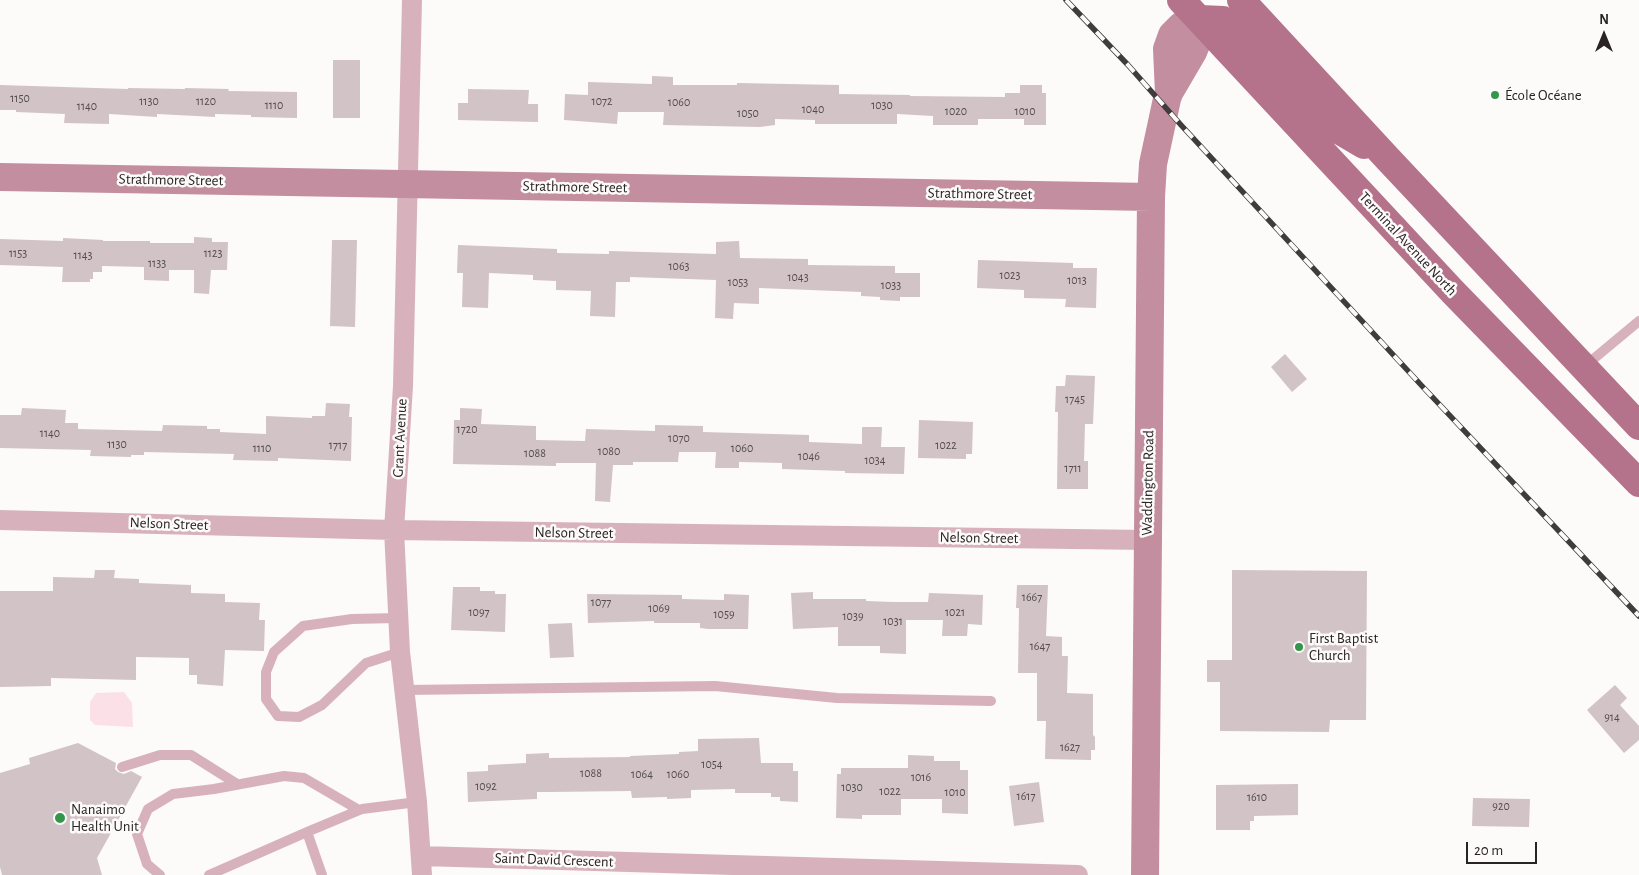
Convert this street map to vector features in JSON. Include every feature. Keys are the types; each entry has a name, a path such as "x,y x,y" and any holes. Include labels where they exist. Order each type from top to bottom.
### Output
{"main road":[{"name":"Terminal Avenue North","path":"1181,0 1198,10 1453,292 1639,483"},
{"path":"1241,0 1639,426"},
{"path":"1198,10 1223,20 1247,35 1330,125 1388,159"}],"street":[{"name":"Grant Avenue","path":"412,0 403,386 394,530 400,652 417,802 421,866"},
{"name":"Waddington Road","path":"1145,875 1151,197 1153,164 1164,106 1199,37 1198,10"},
{"name":"Strathmore Street","path":"0,177 1151,197"},
{"name":"Nelson Street","path":"0,520 394,530 1148,540"},
{"name":"Saint David Crescent","path":"421,866 1078,875"}],"lane":[{"path":"1584,367 1639,321"},
{"path":"398,618 352,619 302,626 274,652 266,672 266,699 278,716 300,717 322,705 366,664 400,652"},
{"path":"405,690 715,686 837,698 991,701"},
{"path":"122,766 160,755 191,755 237,784"},
{"path":"160,875 146,864 138,834 148,809 173,794 214,789 284,776 304,778 359,810"},
{"path":"208,875 359,810 417,802"},
{"path":"307,832 322,875"}],"shaded area":[{"path":"124,692 132,703 133,727 95,725 90,720 90,702 96,693"}],"building":[{"path":"333,60 360,60 360,118 333,118"},
{"path":"652,76 673,77 673,85 737,85 737,83 839,85 839,94 910,96 1005,97 1005,93 1020,93 1020,85 1042,85 1042,93 1046,93 1046,125 1024,125 1024,119 978,119 978,125 933,125 933,116 897,114 897,124 815,124 815,120 775,119 775,125 760,127 663,125 664,112 618,112 617,124 564,120 565,94 588,95 588,82 652,84"},
{"path":"0,85 297,92 297,118 215,114 215,117 157,114 157,117 109,114 109,124 64,123 65,114 0,110"},
{"path":"468,89 529,90 528,104 538,104 538,122 458,120 458,103 468,103"},
{"path":"194,237 212,238 212,242 228,242 227,270 211,270 209,294 194,293 194,270 169,270 169,281 144,280 144,267 102,266 102,272 93,272 93,279 90,279 90,282 62,282 63,267 0,265 0,239 63,241 63,238 103,241 150,241 150,243 194,243"},
{"path":"332,240 357,240 355,327 330,326"},
{"path":"739,241 740,258 808,259 808,265 895,266 895,273 920,273 920,297 900,297 900,301 880,300 880,297 861,296 861,292 759,288 759,304 734,303 733,319 715,318 716,280 630,277 630,282 616,282 615,317 590,316 591,291 556,290 556,281 533,280 533,275 489,273 488,308 462,307 463,273 457,273 458,245 557,249 557,253 609,254 609,251 716,254 716,242"},
{"path":"978,260 1073,263 1073,268 1097,268 1096,308 1065,307 1066,299 1024,298 1024,290 977,288"},
{"path":"1285,354 1307,379 1292,392 1271,367"},
{"path":"1066,375 1095,376 1093,424 1085,424 1084,461 1088,461 1088,489 1057,489 1058,412 1055,412 1056,386 1065,386"},
{"path":"326,403 350,404 349,417 352,417 351,461 278,458 278,461 233,460 234,454 144,452 144,455 131,455 131,457 90,456 91,450 0,448 0,415 21,415 22,408 66,410 65,423 78,423 78,429 162,431 163,425 207,426 207,429 220,429 220,432 266,434 266,416 312,418 312,416 325,416"},
{"path":"460,408 482,409 481,424 536,426 536,440 585,441 586,429 655,431 655,425 703,426 703,432 809,435 809,442 862,444 862,427 882,427 881,447 905,447 904,474 782,469 782,463 739,462 739,468 715,468 716,452 679,452 678,462 633,462 633,465 613,465 610,502 595,501 596,463 556,463 556,466 453,464 454,420 460,420"},
{"path":"919,420 973,422 972,454 966,454 966,459 918,458"},
{"path":"95,570 115,570 114,578 139,579 139,583 191,585 191,593 225,594 225,602 260,603 259,620 265,620 264,651 225,650 223,686 197,684 197,675 189,675 189,658 136,657 136,680 51,678 51,686 0,687 0,591 53,591 53,577 94,578"},
{"name":"First Baptist Church","path":"1232,570 1367,571 1366,720 1330,720 1329,732 1220,731 1220,682 1207,682 1207,660 1232,660"},
{"path":"1017,585 1048,585 1046,636 1062,637 1062,656 1068,656 1067,693 1093,694 1095,750 1091,750 1091,760 1045,759 1046,721 1037,721 1037,673 1018,673 1019,608 1016,608"},
{"path":"453,587 480,587 480,591 495,591 495,594 506,594 505,632 451,630"},
{"path":"813,592 813,599 866,599 866,601 893,602 928,602 929,593 983,595 982,625 968,624 967,636 942,636 943,620 906,620 906,654 880,653 880,646 838,646 838,627 793,629 791,593"},
{"path":"587,594 682,595 682,599 724,600 724,594 749,595 748,629 708,629 700,628 700,623 654,623 654,621 588,623"},
{"path":"572,623 574,657 550,658 548,624"},
{"path":"1615,685 1627,698 1620,705 1639,726 1639,740 1624,753 1587,710"},
{"path":"759,738 761,763 793,763 793,771 798,771 798,802 780,801 780,797 771,797 771,793 735,793 735,789 691,790 691,798 632,798 631,791 537,792 537,799 468,802 467,772 488,771 488,765 526,763 526,754 549,753 549,758 679,754 679,752 698,751 698,739"},
{"name":"Nanaimo Health Unit","path":"78,743 116,763 115,769 118,772 124,774 131,771 142,777 97,858 102,875 2,875 0,867 0,773 30,764 29,758"},
{"path":"908,755 934,756 934,761 960,761 960,770 968,770 968,814 942,813 942,799 901,799 901,815 862,815 862,819 836,818 837,774 841,774 841,768 908,768"},
{"path":"1039,782 1044,822 1014,826 1009,786"},
{"path":"1298,784 1298,815 1254,816 1254,821 1250,821 1250,830 1216,830 1216,785"},
{"path":"1473,798 1530,799 1529,827 1472,826"}],"railway":[{"path":"1066,0 1128,65 1422,386 1639,616"}],"place":[{"name":"École Océane","path":"1495,95"},
{"name":"First Baptist Church","path":"1299,647"},
{"name":"Nanaimo Health Unit","path":"60,818"}]}
